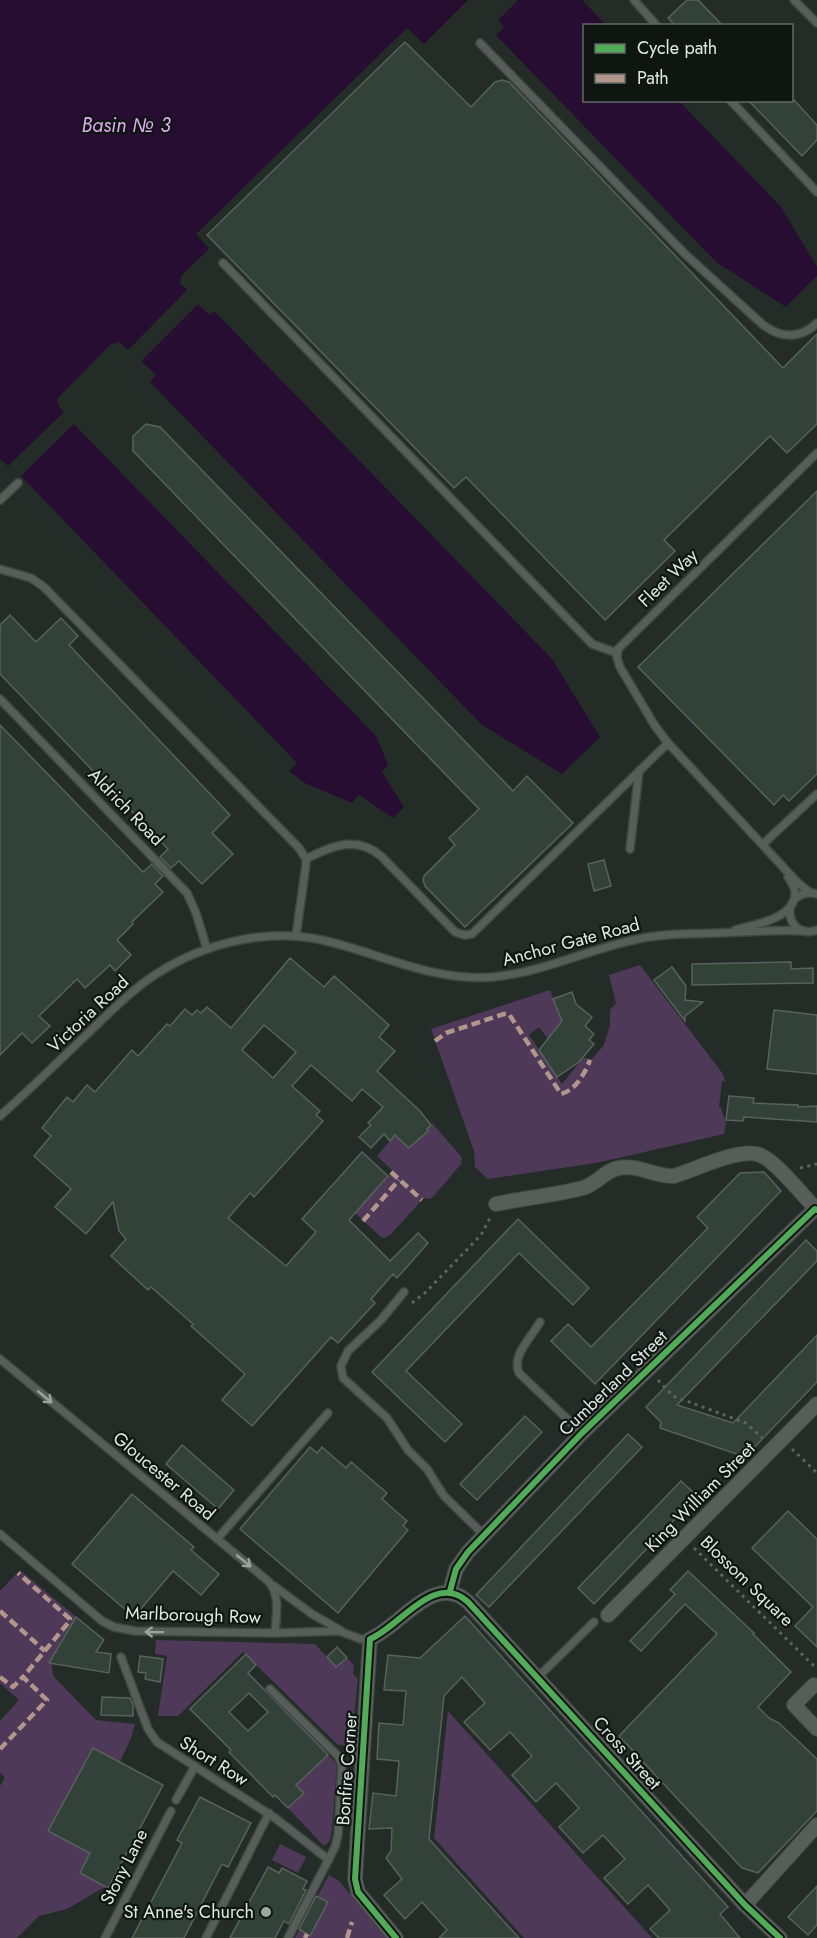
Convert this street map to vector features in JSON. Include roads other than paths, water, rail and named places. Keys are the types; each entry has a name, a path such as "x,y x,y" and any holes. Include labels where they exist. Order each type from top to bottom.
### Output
{"street":[{"path":"496,1204 586,1187 609,1170 619,1168 633,1168 674,1176 724,1158 756,1154 769,1160 816,1210"},
{"name":"Cumberland Street","path":"450,1591 459,1564 484,1535 582,1433 816,1210"},
{"name":"King William Street","path":"608,1615 817,1404"},
{"path":"370,1639 384,1632 423,1601 436,1594 450,1591"},
{"name":"Cross Street","path":"450,1591 460,1595 468,1602 745,1905 780,1938"},
{"name":"Bonfire Corner","path":"370,1639 355,1879 357,1893 396,1938"},
{"path":"814,1685 794,1705 817,1729"},
{"path":"745,1905 817,1825"}],"lane":[{"path":"634,0 655,24"},
{"path":"794,0 817,23"},
{"path":"480,44 684,253 762,324 775,333 790,336 806,332 817,323"},
{"path":"732,102 817,192"},
{"path":"223,263 592,644 617,653 620,666 655,726 668,743 800,885 816,894"},
{"name":"Fleet Way","path":"617,653 623,643 817,453"},
{"path":"0,500 18,483"},
{"path":"0,569 31,578 44,587 299,848 306,859 306,871 296,936"},
{"name":"Aldrich Road","path":"0,699 187,893 207,949"},
{"path":"306,859 338,844 368,847 381,856 455,932 464,936 472,934 668,743"},
{"path":"630,849 639,771"},
{"path":"763,844 817,794"},
{"path":"772,854 794,889 795,895 789,912 791,919 798,928 807,932"},
{"path":"720,933 779,916 800,895 816,894"},
{"name":"Anchor Gate Road","path":"207,949 251,938 296,936 336,943 439,975 474,978 530,970 637,939 669,935 785,930 817,931"},
{"name":"Victoria Road","path":"0,1116 140,986 176,963 207,949"},
{"path":"404,1292 381,1320 348,1351 341,1366 343,1378 387,1418 412,1456 430,1474 444,1496 484,1535"},
{"path":"540,1322 522,1350 516,1368 582,1433"},
{"name":"Gloucester Road","path":"0,1359 268,1581 312,1614 342,1631"},
{"path":"217,1539 328,1413"},
{"name":"Marlborough Row","path":"0,1534 96,1616 114,1627 135,1631 275,1633 342,1631"},
{"path":"268,1581 274,1588 276,1596 275,1633"},
{"path":"537,1678 594,1622"},
{"path":"342,1631 370,1639"},
{"name":"Short Row","path":"121,1657 153,1738 269,1813 329,1860"},
{"path":"270,1689 341,1761 338,1835 335,1847 288,1938"},
{"path":"176,1800 195,1766"},
{"name":"Stony Lane","path":"105,1938 171,1811"},
{"path":"206,1938 269,1813"}],"water":[{"name":"Basin № 3","path":"0,0 468,0 424,44 407,28 196,234 209,249 181,276 180,283 187,290 128,350 119,342 111,344 57,399 58,405 64,412 8,466 0,459"},
{"path":"518,0 582,0 605,24 583,24 583,102 680,102 781,207 817,267 817,276 786,307 716,262 496,35 504,27 498,20"},
{"path":"198,304 209,315 214,311 552,659 600,737 562,774 481,724 150,382 156,375 141,361"},
{"path":"74,424 376,736 388,765 382,772 404,807 393,818 359,795 352,803 305,783 289,771 297,763 21,476"}],"place":[{"name":"St Anne's Church","path":"266,1912"}]}
